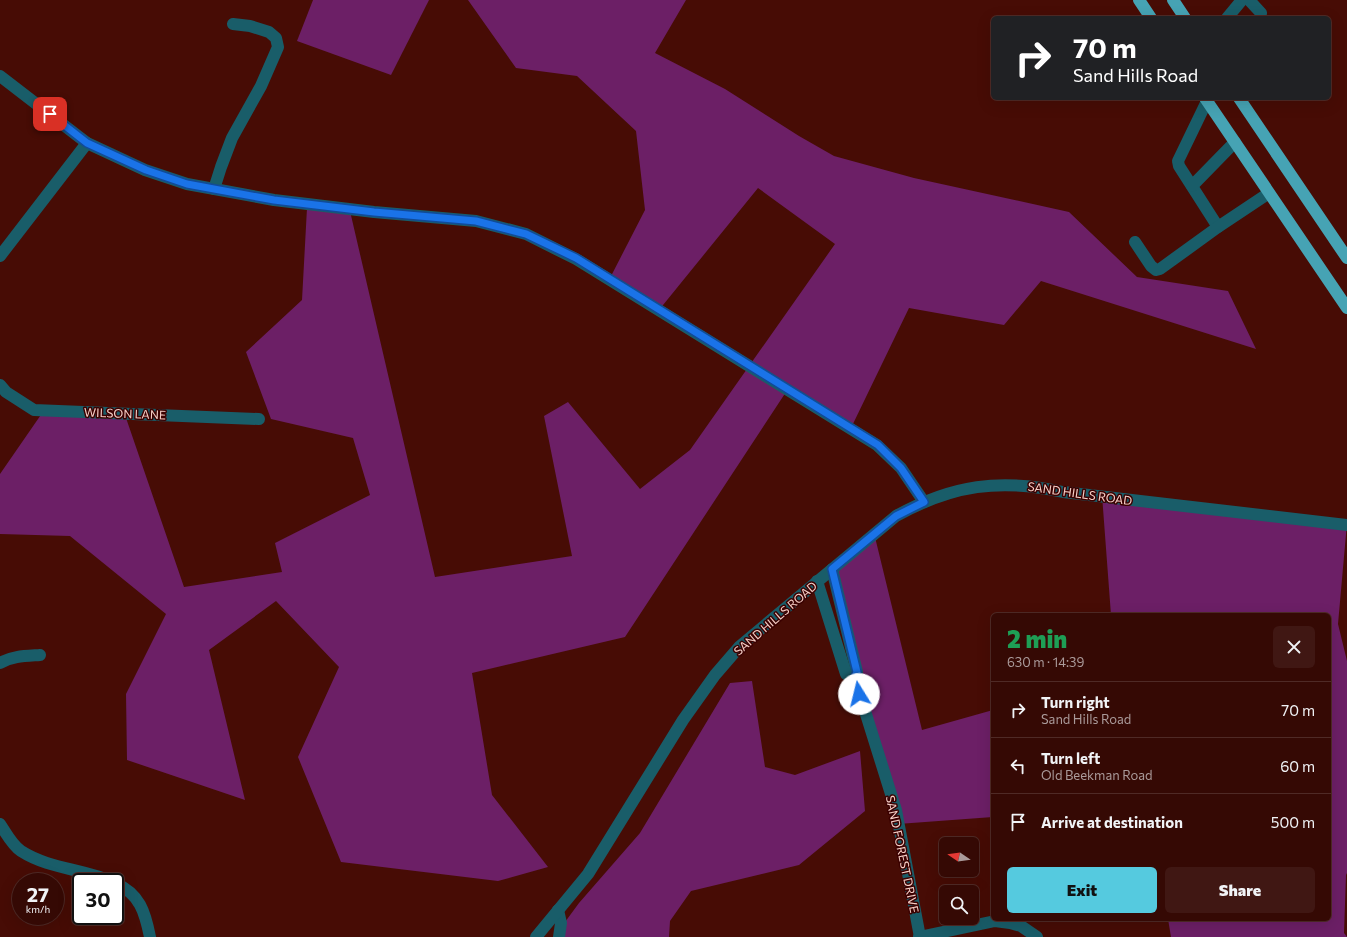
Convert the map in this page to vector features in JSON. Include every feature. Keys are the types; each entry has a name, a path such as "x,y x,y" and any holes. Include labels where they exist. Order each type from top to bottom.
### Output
{"highway":[{"path":"1139,0 1150,16"},
{"path":"1173,0 1184,16"},
{"path":"1207,100 1347,308"},
{"path":"1240,100 1347,258"}],"street":[{"path":"1229,16 1242,0"},
{"path":"1248,0 1261,13 1260,16"},
{"path":"214,189 232,138 261,86 278,47 276,38 269,32 250,26 233,24"},
{"path":"0,76 87,143 146,170 187,184 274,200 374,212 476,221 526,234 576,258 878,445 901,468 924,502"},
{"path":"1206,100 1178,161 1179,166 1218,227"},
{"path":"1192,186 1235,142"},
{"path":"0,256 87,143"},
{"path":"1135,242 1151,266 1156,270 1160,269 1218,227 1269,193"},
{"name":"WILSON LANE","path":"0,385 6,392 34,410 259,419"},
{"name":"SAND HILLS ROAD","path":"536,937 588,874 683,720 715,675 740,646 896,516 924,502 951,492 976,486 1020,485 1041,487 1063,492 1347,525"},
{"name":"SAND FOREST DRIVE","path":"832,569 857,672 854,679"},
{"name":"SAND FOREST DRIVE","path":"817,581 846,674 854,679 896,810 920,937"},
{"path":"0,663 5,660 40,655"},
{"path":"0,824 7,836 20,850 42,861 83,873"},
{"path":"124,887 139,901 146,915 150,937"},
{"path":"558,910 561,923 559,937"},
{"path":"920,937 995,921 1021,926 1037,937"}],"shaded area":[{"path":"313,0 429,0 391,75 297,41"},
{"path":"468,0 686,0 655,53 725,89 799,136 834,156 914,178 1069,212 1137,277 1228,291 1256,349 1041,281 1004,325 909,308 851,428 786,392 625,637 472,673 492,795 548,867 498,881 341,862 298,757 339,667 276,601 209,650 245,800 127,760 126,694 166,614 70,536 0,534 0,474 47,406 125,415 184,587 282,572 275,543 370,495 353,438 271,419 246,352 302,300 307,208 350,211 435,577 572,556 544,416 568,402 640,489 690,450 835,244 758,188 659,310 609,280 645,210 636,131 577,76 516,68"},
{"path":"1102,495 1347,523 1338,624 1347,661 1347,873 1344,933 1347,937 1171,937 1168,921 1331,921 1331,613 1111,613"},
{"path":"874,533 922,730 991,711 991,817 898,824 831,565"},
{"path":"752,681 765,767 795,775 860,751 865,811 799,865 691,891 670,921 669,937 554,937 579,903 640,833 730,683"}],"route":[{"path":"50,114 87,143 146,170 187,184 274,200 374,212 476,221 526,234 576,258 878,445 901,468 924,502 896,516 832,569 857,672 854,679 859,694"}]}
